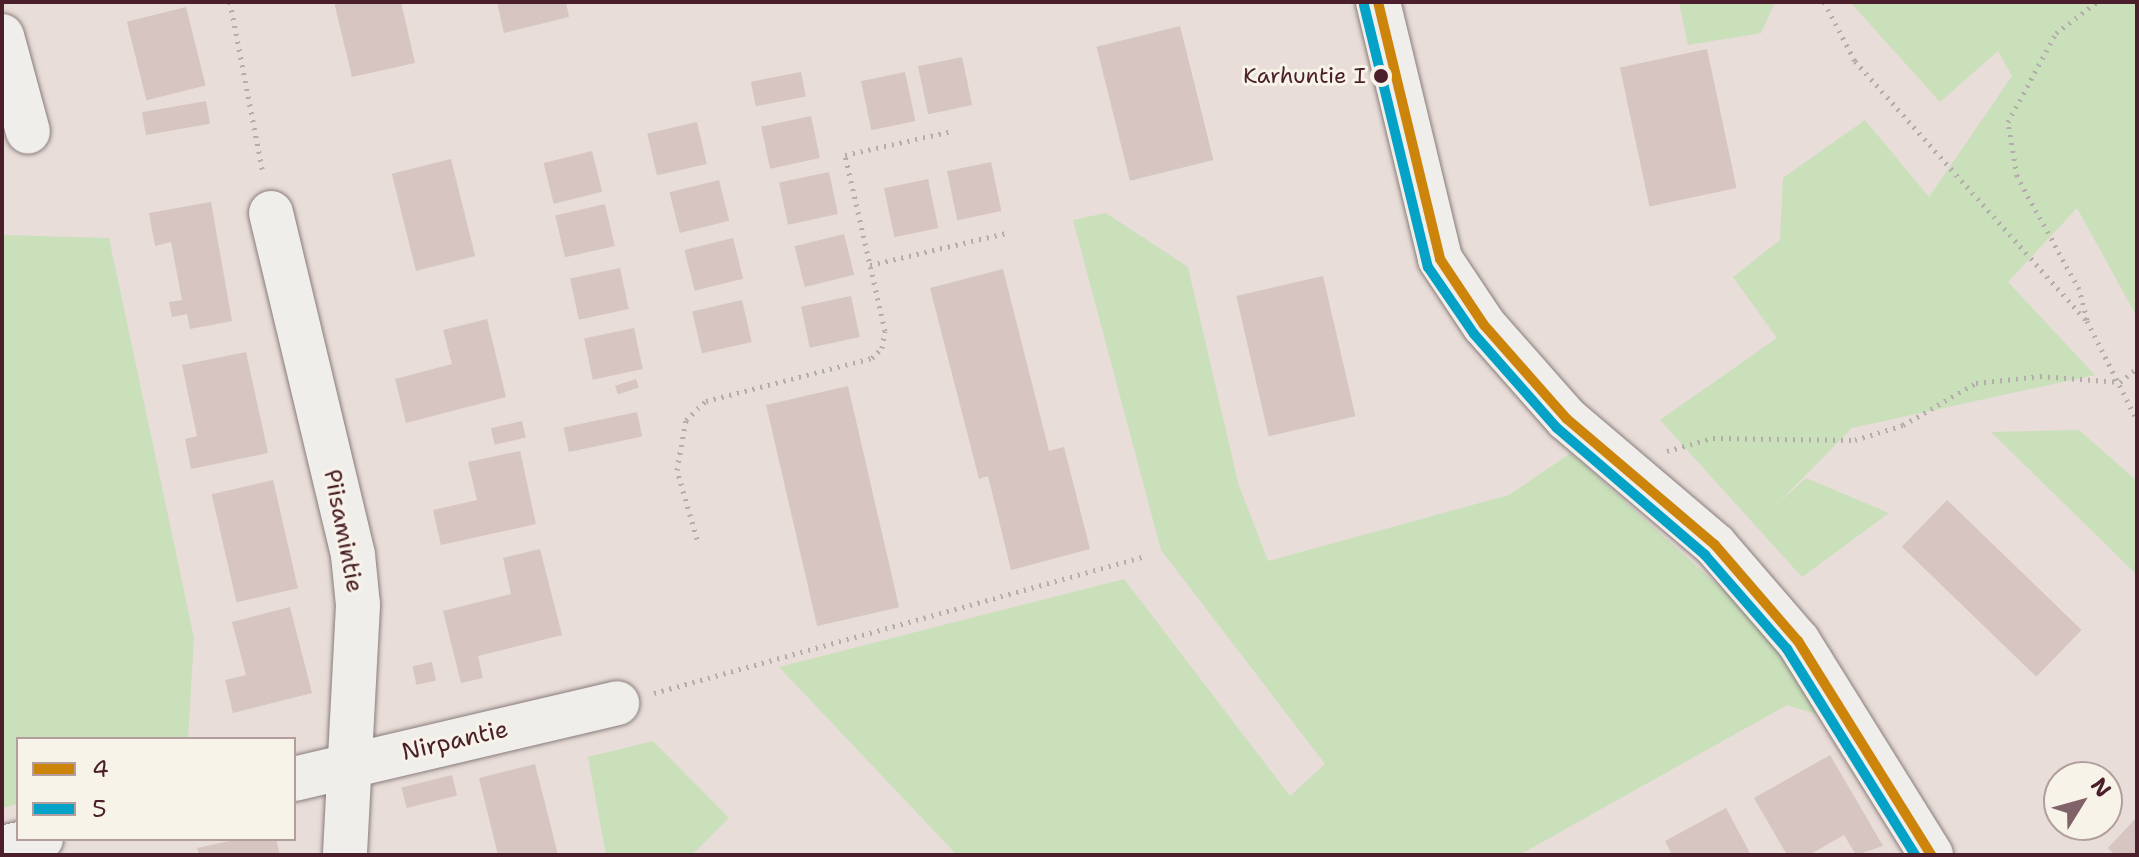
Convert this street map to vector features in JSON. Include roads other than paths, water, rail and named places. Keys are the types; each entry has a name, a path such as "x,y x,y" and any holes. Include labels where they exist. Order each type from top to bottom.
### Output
{"street":[{"path":"1378,2 1440,259 1484,325 1567,419 1755,589 1848,713 1922,841"},
{"path":"2,36 28,132"},
{"name":"Piisamintie","path":"271,213 353,555 345,855"},
{"name":"Nirpantie","path":"296,779 617,703"},
{"path":"2,848 32,841"}],"place":[{"name":"Karhuntie I","path":"1381,76"}]}
